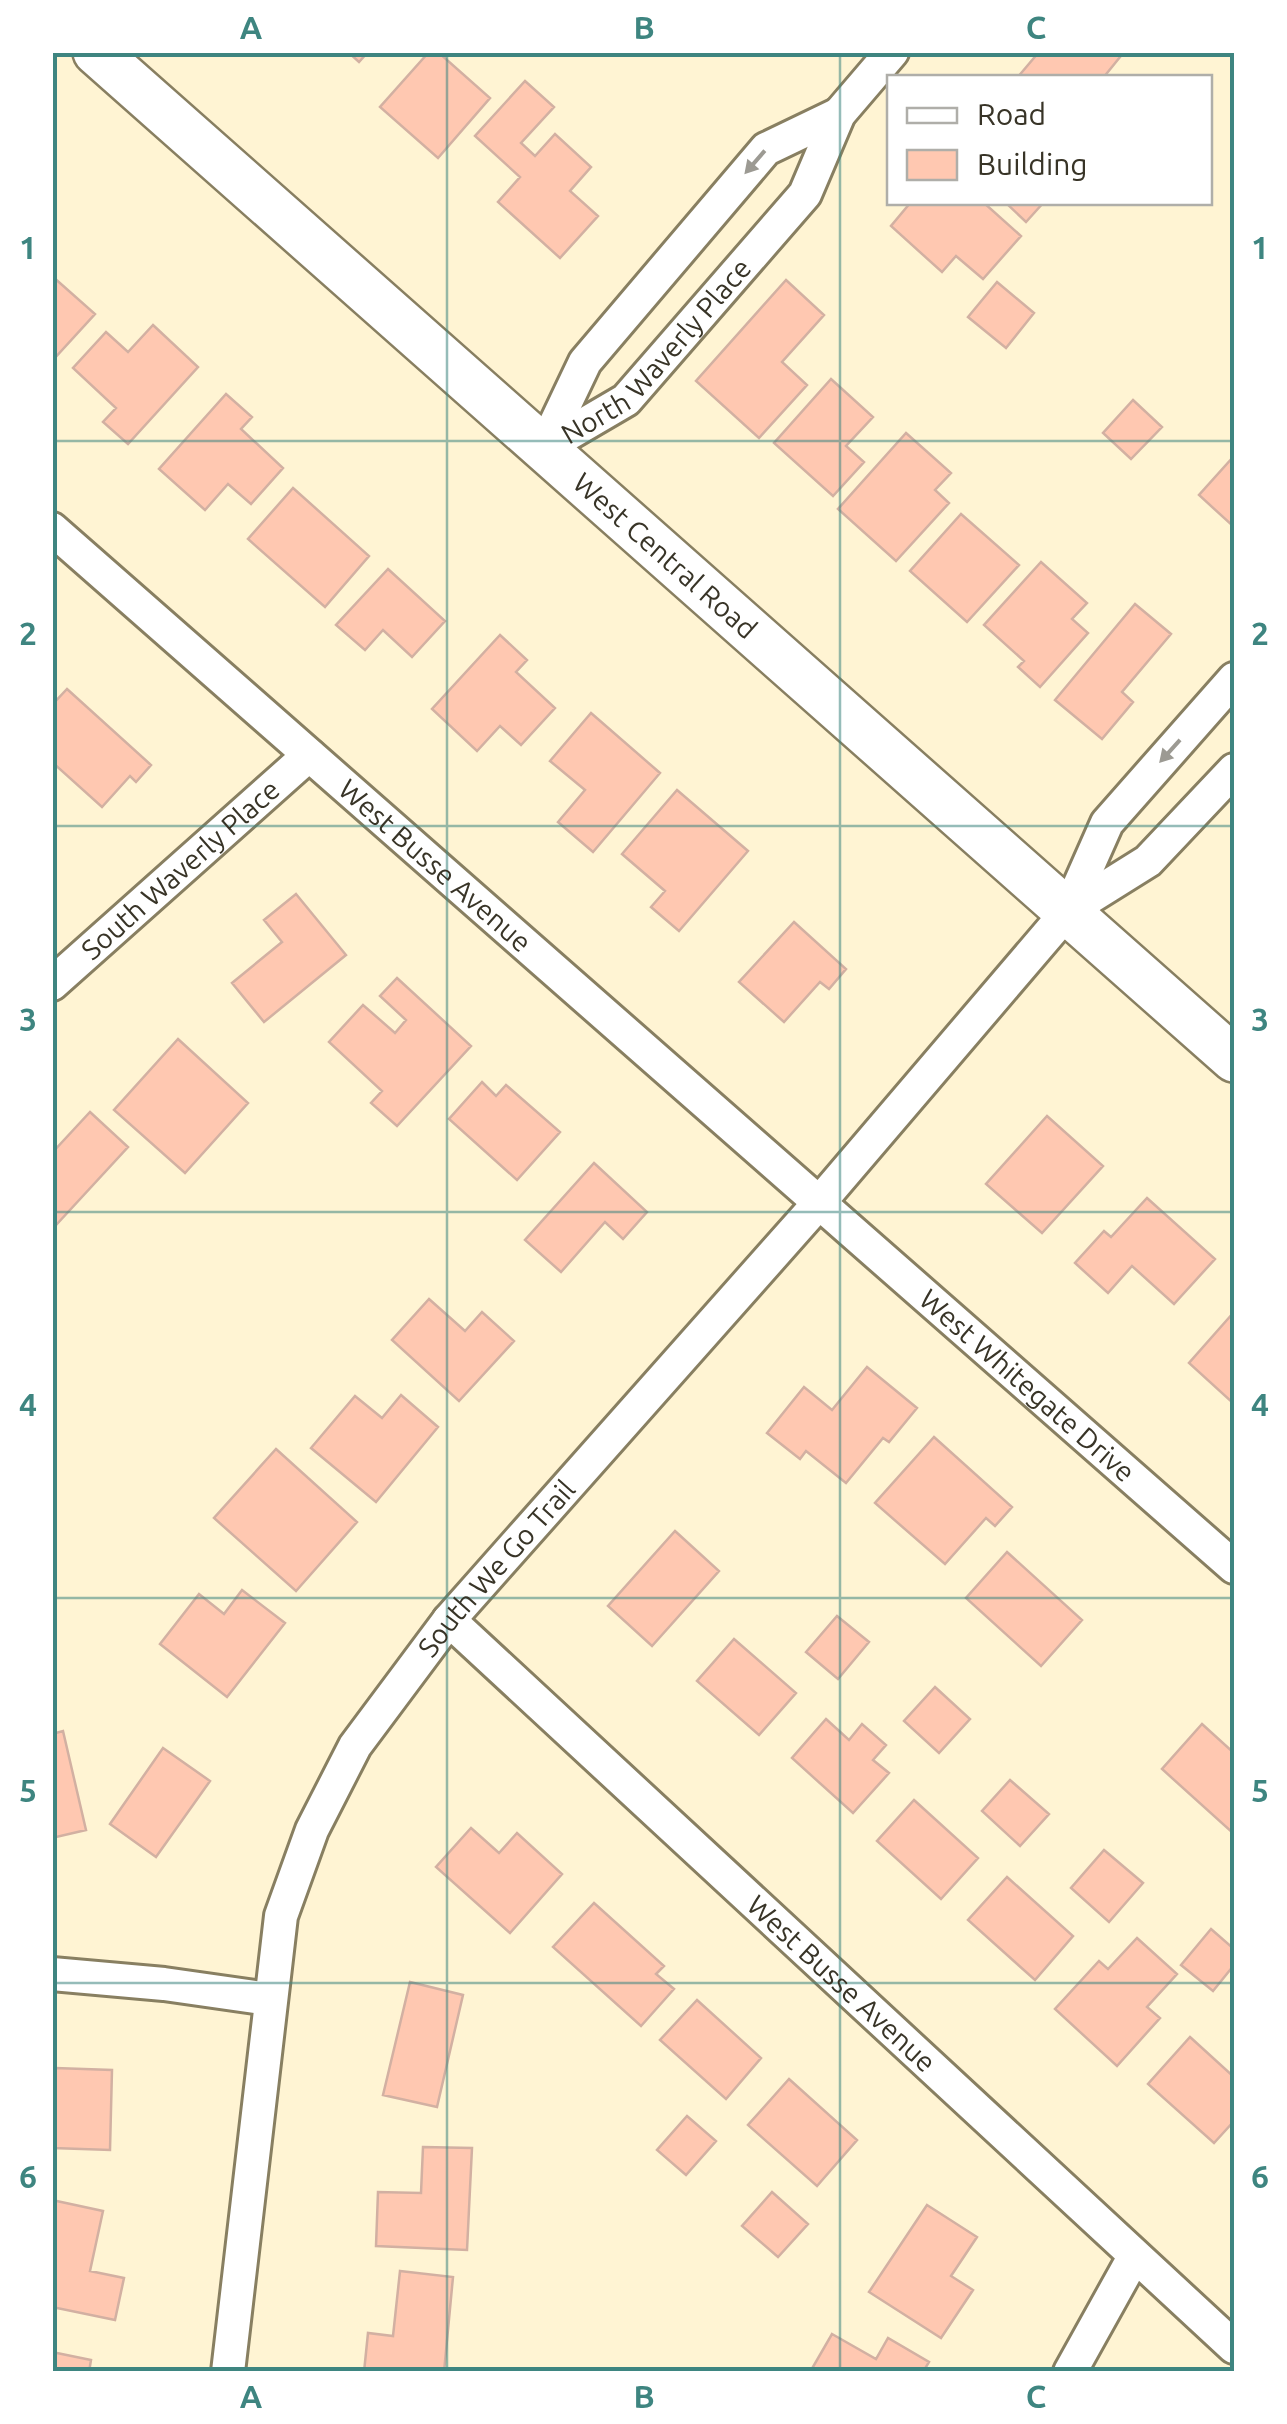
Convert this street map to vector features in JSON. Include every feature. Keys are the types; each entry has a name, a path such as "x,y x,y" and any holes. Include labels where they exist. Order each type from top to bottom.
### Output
{"main road":[{"name":"West Central Road","path":"96,52 1234,1058"}],"street":[{"name":"North Waverly Place","path":"544,448 626,400 805,194 839,114 892,52"},
{"name":"North Waverly Place","path":"544,448 585,362 766,149 839,114"},
{"name":"West Busse Avenue","path":"52,530 818,1204"},
{"path":"1068,911 1106,823 1234,678"},
{"name":"South Waverly Place","path":"52,984 308,755"},
{"path":"1068,911 1148,861 1234,770"},
{"name":"South We Go Trail","path":"228,2372 280,1916 312,1830 355,1746 449,1620 818,1204 1068,911"},
{"name":"West Whitegate Drive","path":"818,1204 1234,1567"},
{"name":"West Busse Avenue","path":"449,1620 1234,2348"},
{"path":"52,1974 268,1999"},
{"path":"1070,2372 1134,2257"}],"building":[{"path":"348,52 368,52 359,62"},
{"path":"429,52 438,52 490,98 438,158 380,107"},
{"path":"1039,52 1116,52 1120,57 1105,75 1020,75"},
{"path":"525,81 554,107 521,143 535,156 555,134 591,167 570,191 598,216 560,258 498,202 520,177 475,136"},
{"path":"908,205 986,205 1021,236 983,279 956,256 942,272 891,226"},
{"path":"1008,205 1041,205 1026,222"},
{"path":"52,276 95,314 52,361"},
{"path":"786,280 824,315 782,362 807,385 759,438 696,381"},
{"path":"997,282 1034,313 1006,348 968,317"},
{"path":"153,325 198,367 128,444 103,422 116,408 73,368 106,332 128,352"},
{"path":"831,379 873,417 846,446 864,462 833,496 774,443"},
{"path":"226,394 252,417 241,429 283,468 251,504 228,484 205,510 159,469"},
{"path":"1133,400 1162,427 1131,459 1103,433"},
{"path":"906,433 951,473 935,490 949,503 896,561 838,509"},
{"path":"1234,456 1234,527 1199,495"},
{"path":"293,488 369,556 325,607 248,539"},
{"path":"961,514 1019,565 967,622 910,571"},
{"path":"1041,562 1087,603 1072,619 1088,633 1040,687 1018,667 1024,661 984,625"},
{"path":"388,569 445,621 412,657 383,630 365,650 336,625"},
{"path":"1135,604 1171,634 1122,692 1133,702 1102,739 1055,700"},
{"path":"500,635 527,660 516,672 555,708 521,745 500,726 477,751 432,709"},
{"path":"67,689 151,765 136,782 130,776 102,807 52,762 52,705"},
{"path":"591,713 660,773 593,852 558,822 585,790 550,761"},
{"path":"677,790 748,851 679,931 651,907 665,891 622,854"},
{"path":"296,894 346,955 264,1022 232,983 282,942 264,920"},
{"path":"794,922 846,969 829,989 820,982 784,1022 739,982"},
{"path":"397,978 471,1046 397,1126 371,1103 382,1091 329,1042 363,1005 395,1033 406,1020 380,996"},
{"path":"178,1039 248,1103 185,1173 114,1110"},
{"path":"482,1082 496,1096 506,1085 560,1132 517,1180 449,1119"},
{"path":"90,1112 128,1147 57,1224 52,1219 52,1153"},
{"path":"1047,1116 1103,1166 1042,1233 986,1184"},
{"path":"594,1163 647,1212 623,1239 605,1222 561,1272 525,1240"},
{"path":"1147,1198 1215,1259 1174,1304 1132,1266 1108,1293 1075,1263 1104,1231 1111,1237"},
{"path":"429,1299 465,1331 482,1312 514,1341 459,1401 392,1340"},
{"path":"1234,1312 1234,1404 1189,1363"},
{"path":"867,1367 917,1408 889,1442 883,1438 846,1483 806,1451 800,1459 767,1433 804,1387 832,1410"},
{"path":"401,1395 438,1427 376,1502 311,1448 355,1396 382,1418"},
{"path":"934,1437 1012,1507 995,1526 986,1518 945,1564 875,1503"},
{"path":"276,1449 357,1522 296,1591 214,1518"},
{"path":"675,1531 719,1571 652,1646 608,1606"},
{"path":"1007,1552 1082,1620 1041,1666 966,1598"},
{"path":"242,1590 285,1623 227,1697 160,1644 199,1594 224,1614"},
{"path":"837,1616 869,1642 838,1679 806,1652"},
{"path":"734,1639 796,1693 759,1735 697,1681"},
{"path":"935,1687 970,1719 939,1753 904,1721"},
{"path":"826,1719 849,1740 862,1724 886,1745 873,1760 889,1773 853,1813 792,1758"},
{"path":"1202,1724 1234,1753 1234,1834 1162,1769"},
{"path":"63,1731 86,1830 52,1838 52,1734"},
{"path":"163,1748 210,1781 156,1857 110,1824"},
{"path":"1010,1780 1049,1814 1020,1846 982,1811"},
{"path":"914,1800 978,1858 941,1899 877,1841"},
{"path":"471,1828 499,1853 517,1833 562,1874 510,1933 436,1867"},
{"path":"1104,1850 1143,1883 1109,1922 1071,1888"},
{"path":"1007,1877 1073,1936 1035,1980 968,1920"},
{"path":"594,1903 664,1966 656,1974 674,1989 641,2026 553,1947"},
{"path":"1211,1929 1234,1949 1234,1965 1213,1991 1181,1965"},
{"path":"1137,1938 1177,1974 1147,2007 1160,2018 1117,2066 1055,2009 1099,1961 1108,1969"},
{"path":"410,1982 463,1995 437,2107 383,2095"},
{"path":"697,2000 761,2058 726,2099 660,2040"},
{"path":"1190,2037 1234,2077 1234,2121 1214,2143 1148,2084"},
{"path":"55,2068 112,2070 110,2150 53,2148"},
{"path":"789,2079 857,2140 817,2186 748,2125"},
{"path":"687,2116 716,2141 686,2175 657,2150"},
{"path":"423,2147 472,2148 467,2250 376,2246 378,2192 421,2193"},
{"path":"772,2192 808,2224 778,2257 742,2226"},
{"path":"52,2200 103,2211 90,2271 124,2278 115,2320 52,2307"},
{"path":"927,2205 977,2237 951,2276 973,2290 941,2338 869,2292"},
{"path":"400,2271 453,2277 444,2372 364,2372 368,2333 393,2336"},
{"path":"832,2334 876,2359 888,2338 929,2362 923,2372 810,2372"},
{"path":"52,2352 91,2360 89,2372 52,2372"}]}
